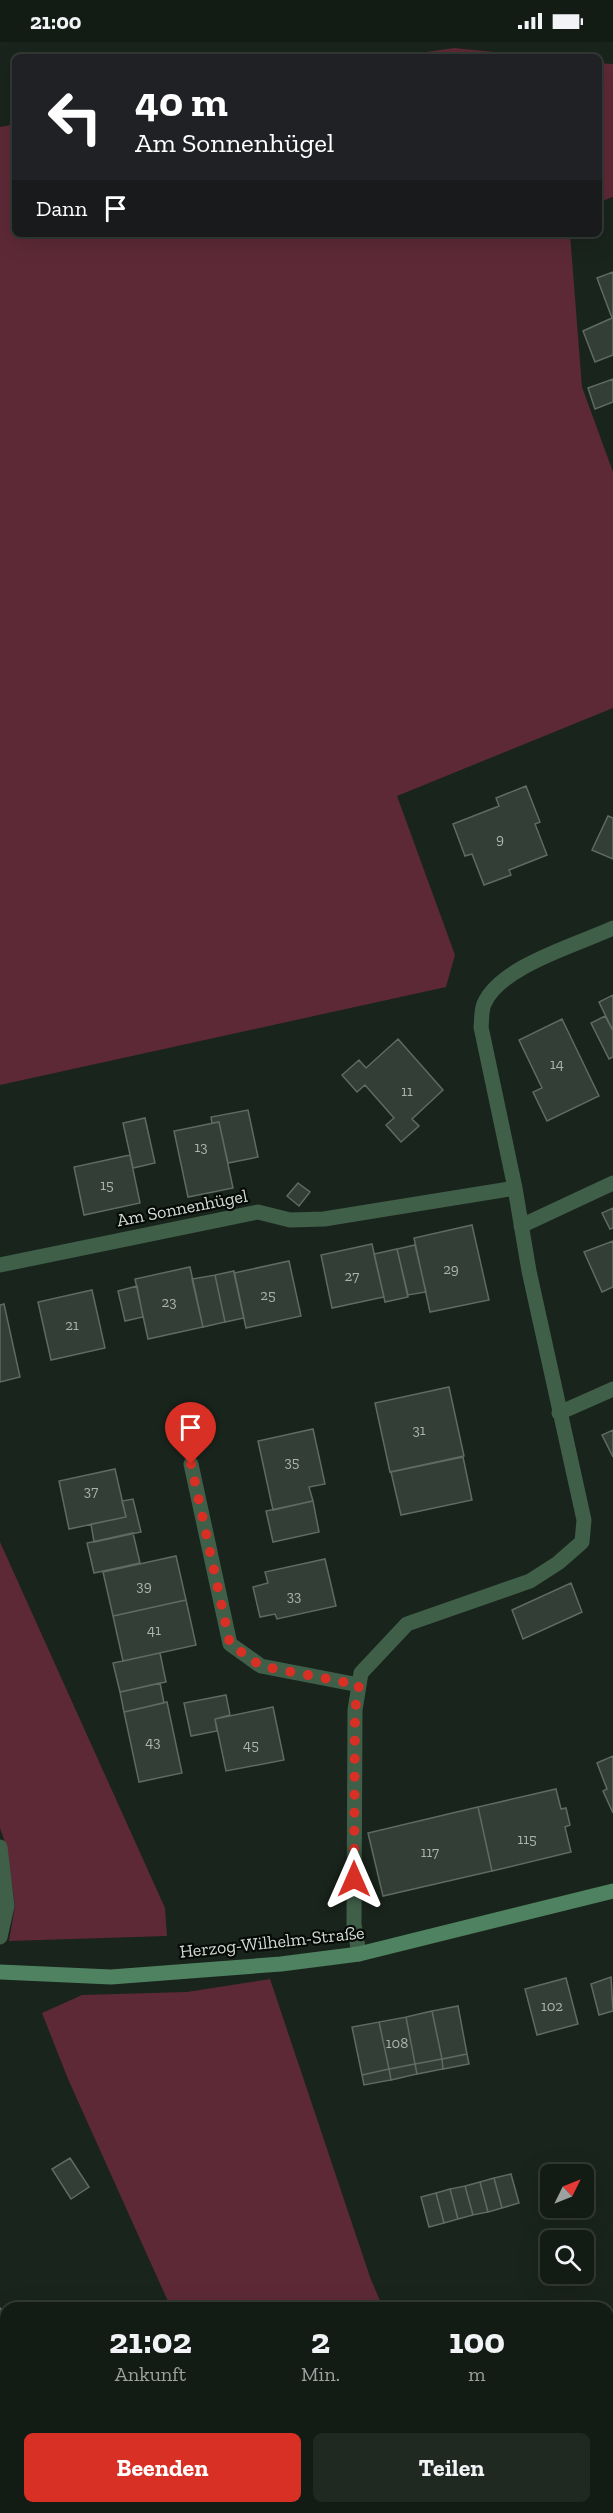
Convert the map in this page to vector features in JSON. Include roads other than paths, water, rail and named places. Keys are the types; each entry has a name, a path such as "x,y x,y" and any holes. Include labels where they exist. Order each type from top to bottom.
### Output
{"main road":[{"name":"Herzog-Wilhelm-Straße","path":"0,1971 111,1977 281,1964 359,1954 613,1891"}],"street":[{"path":"359,1954 354,1924 355,1710 361,1673 407,1624 530,1581 558,1563 582,1542 584,1520 559,1413 481,1027 484,1004 500,982 519,969 613,928"},
{"path":"522,1226 613,1183"},
{"name":"Am Sonnenhügel","path":"0,1265 258,1212 290,1220 324,1219 515,1188"},
{"path":"559,1413 613,1389"},
{"path":"191,1464 230,1644 261,1666 359,1685"},
{"path":"0,1847 7,1906 0,1937"}]}
